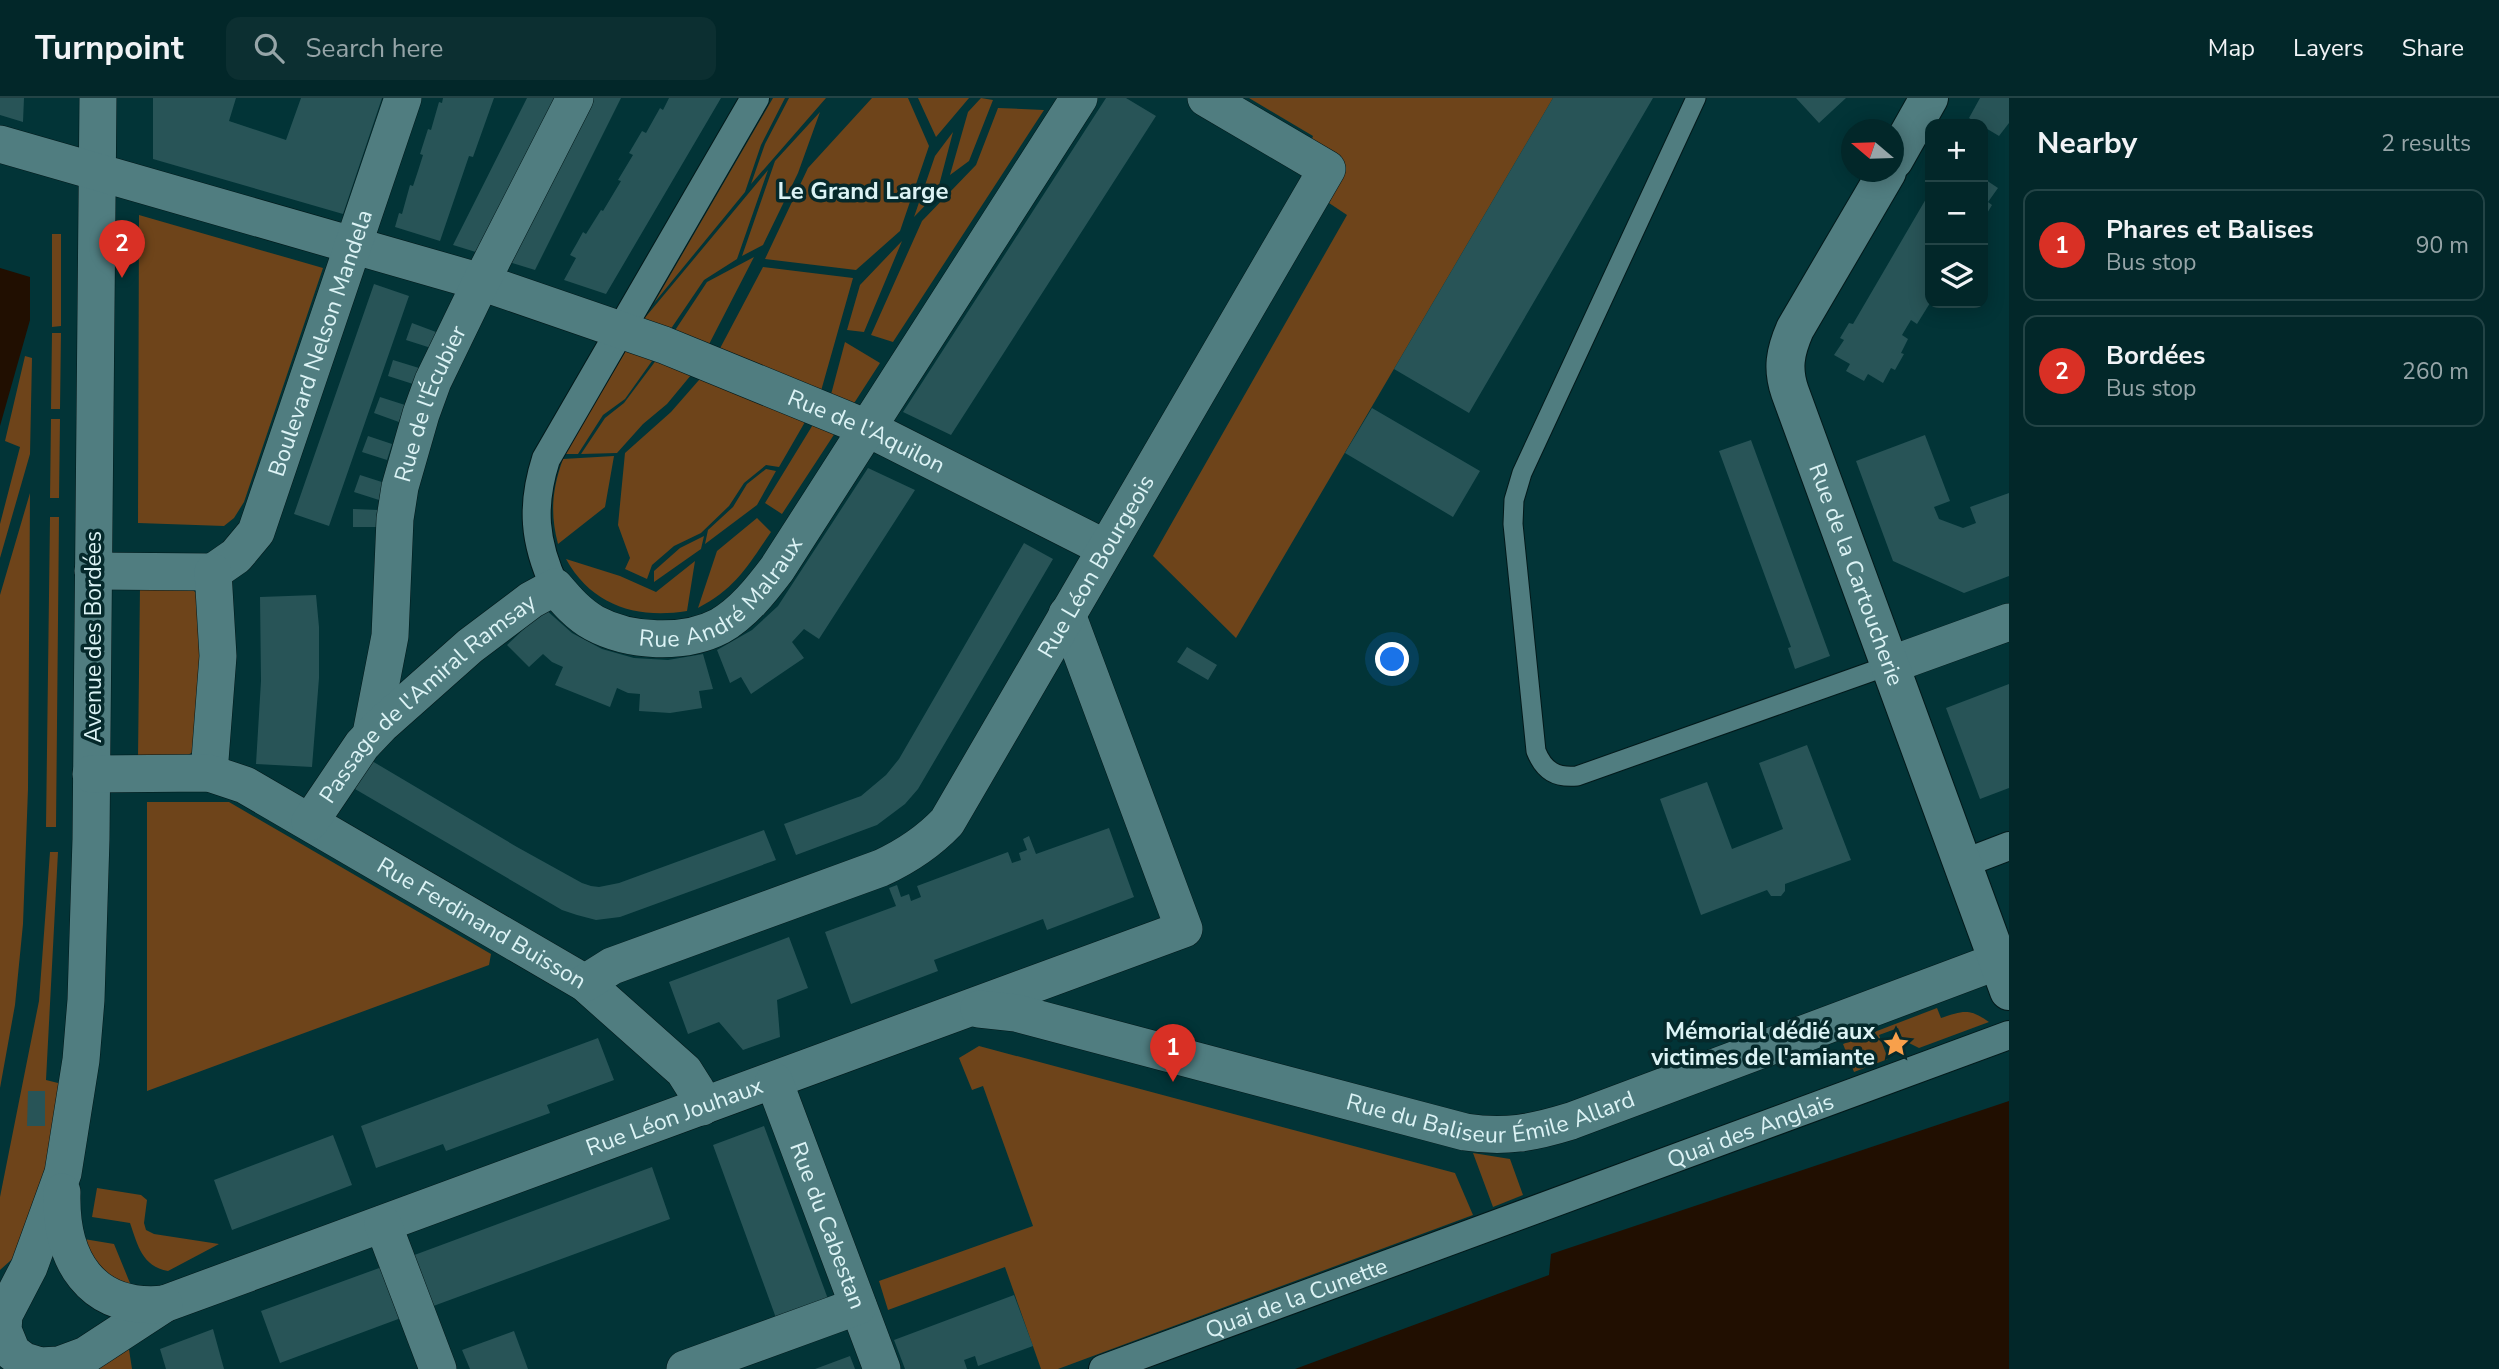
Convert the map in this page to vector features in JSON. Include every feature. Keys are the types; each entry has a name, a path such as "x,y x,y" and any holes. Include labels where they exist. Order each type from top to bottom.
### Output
{"street":[{"name":"Avenue des Bordées","path":"62,1173 81,1060 90,918 98,98"},
{"name":"Boulevard Nelson Mandela","path":"213,572 236,556 256,533 403,98"},
{"name":"Rue de l'Écubier","path":"371,734 390,636 395,519 403,473 427,396 481,282 575,98"},
{"name":"Rue André Malraux","path":"755,98 555,440 539,480 536,498 537,536 555,587 577,611 594,623 634,636 673,638 719,626 748,603 777,569 1079,98"},
{"name":"Rue Léon Bourgeois","path":"804,896 900,859 931,839 947,822 1327,169 1206,98"},
{"path":"1904,142 1929,98"},
{"name":"Rue de l'Aquilon","path":"0,144 481,282 620,329 707,361 867,428 1105,548"},
{"name":"Rue de la Cartoucherie","path":"1881,182 1795,330 1784,361 1790,393 2003,976"},
{"path":"91,774 209,772 218,656 213,572 93,572"},
{"name":"Passage de l'Amiral Ramsay","path":"310,822 371,734 480,638 531,600 555,587"},
{"name":"Rue Léon Jouhaux","path":"62,1173 36,1250 4,1315 3,1329 12,1352 24,1361 40,1366 67,1363 86,1355 164,1304 1184,929 1067,614"},
{"path":"1890,665 2009,622"},
{"name":"Rue Ferdinand Buisson","path":"209,772 245,785 585,983 612,966 804,896"},
{"path":"1962,864 2009,846"},
{"name":"Rue du Baliseur Émile Allard","path":"970,1009 1016,1013 1465,1132 1506,1136 1525,1134 1571,1121 2003,976"},
{"path":"585,983 684,1071 696,1090 702,1107"},
{"name":"Quai des Anglais","path":"1489,1226 2009,1035"},
{"name":"Rue du Cabestan","path":"774,1081 882,1369"},
{"name":"Rue Léon Jouhaux","path":"62,1173 64,1234 69,1252 80,1272 99,1289 117,1298 138,1304 164,1304"},
{"path":"383,1224 438,1369"},
{"name":"Quai de la Cunette","path":"1102,1369 1489,1226"},
{"path":"685,1369 858,1306"}],"lane":[{"path":"1696,98 1522,473 1514,500 1513,524 1536,751 1550,773 1577,776 1890,665"}],"shaded area":[{"path":"773,98 785,98 761,145 745,192 654,303"},
{"path":"789,98 826,98 751,184 765,144"},
{"path":"872,98 908,98 929,146 900,231 856,270 765,259 808,168"},
{"path":"918,98 969,98 936,137"},
{"path":"981,98 993,100 969,161 950,175 968,112"},
{"path":"1249,98 1553,98 1236,638 1153,556 1347,215 1329,203 1346,169 1309,147 1313,136"},
{"path":"998,108 1044,110 893,342 871,335 922,221 976,165"},
{"path":"820,112 798,173 763,245 742,256 775,161"},
{"path":"953,132 937,193 914,217 935,156"},
{"path":"768,170 737,259 704,280 666,336 643,320"},
{"path":"139,215 323,268 244,502 234,518 224,526 138,523"},
{"path":"52,234 61,234 61,326 52,327"},
{"path":"902,241 864,332 847,330 860,285"},
{"path":"754,257 705,352 670,338 707,282"},
{"path":"763,267 853,278 819,398 716,356"},
{"path":"0,268 30,277 30,320 0,426"},
{"path":"52,333 61,333 60,409 51,409"},
{"path":"845,342 880,363 849,411 829,402"},
{"path":"630,344 657,354 625,399 603,415 578,454 565,454"},
{"path":"660,355 696,369 667,404 643,424 617,453 581,454 605,418 624,403"},
{"path":"25,356 32,358 30,454 0,558 0,524 20,447 5,441"},
{"path":"706,372 809,415 779,467 766,465 744,483 729,506 701,533 674,546 652,565 647,579 625,569 630,558 618,525 625,453 671,412"},
{"path":"817,418 839,427 782,514 765,503"},
{"path":"51,419 60,419 59,498 50,498"},
{"path":"614,456 605,507 558,544 553,502 563,459"},
{"path":"766,469 776,471 757,505 705,544 708,530 733,507 747,484"},
{"path":"30,493 28,789 23,924 15,1005 0,1088 0,595"},
{"path":"50,517 59,517 56,827 46,827"},
{"path":"757,518 771,532 731,584 698,608 717,551"},
{"path":"704,536 701,549 654,582 654,571 680,548"},
{"path":"566,559 620,576 656,592 695,561 687,611 651,613 618,606 589,588"},
{"path":"140,586 191,588 197,594 202,636 193,752 186,756 138,757"},
{"path":"147,802 229,802 491,954 489,965 147,1091"},
{"path":"50,852 58,852 46,1080 62,1084 45,1174 19,1253 0,1270 0,1197 39,1001"},
{"path":"1937,1008 1941,1018 1966,1012 1976,1014 1989,1022 1919,1048 1903,1040 1898,1028 1879,1035 1888,1059 1854,1072 1843,1044"},
{"path":"979,1046 1455,1173 1473,1215 1058,1369 1041,1369 1005,1267 888,1310 879,1281 1033,1226 983,1086 972,1090 959,1058"},
{"path":"2009,1101 2009,1369 1295,1369 1549,1275 1551,1254"},
{"path":"1473,1153 1510,1159 1523,1195 1493,1207"},
{"path":"97,1188 141,1195 147,1200 144,1223 146,1230 154,1234 219,1244 168,1271 152,1265 142,1254 130,1223 92,1217"},
{"path":"84,1239 114,1244 132,1288 115,1281 102,1270"},
{"path":"128,1343 132,1369 99,1369"}],"building":[{"path":"0,98 24,98 23,122 0,115"},
{"path":"153,98 236,98 229,121 286,140 301,98 382,98 343,214 153,159"},
{"path":"443,98 494,98 473,157 469,156 440,241 395,227 399,213 402,214 410,185 413,186 428,129 431,130 439,102 442,103"},
{"path":"527,98 558,98 479,253 453,245"},
{"path":"591,98 621,98 535,270 509,262"},
{"path":"669,98 721,98 606,294 564,280 576,258 570,255 583,232 586,234 601,210 603,211 633,155 629,153 642,131 646,133"},
{"path":"1106,98 1126,98 1156,116 951,435 903,412"},
{"path":"1553,98 1653,98 1469,413 1394,369"},
{"path":"1796,98 1846,98 1819,123"},
{"path":"1980,98 2009,98 2009,123 1999,136 1988,129 1988,119 1969,118"},
{"path":"1988,181 1998,188 1988,202"},
{"path":"1925,201 1927,308 1917,324 1911,320 1902,335 1908,339 1901,353 1904,354 1895,370 1891,368 1883,383 1868,374 1864,381 1846,371 1850,364 1834,355 1844,340 1840,338 1849,323 1853,324"},
{"path":"374,284 409,296 329,526 294,514"},
{"path":"412,323 436,332 431,348 406,340"},
{"path":"393,360 419,368 413,384 388,376"},
{"path":"380,397 405,405 399,422 374,413"},
{"path":"1372,408 1480,471 1453,517 1345,453"},
{"path":"1925,435 1950,501 1934,507 1939,519 1963,528 1976,523 1970,507 2009,493 2009,576 1964,593 1893,561 1856,461"},
{"path":"368,436 392,444 387,460 362,452"},
{"path":"1751,440 1830,656 1795,669 1788,648 1791,647 1719,451"},
{"path":"868,468 915,490 819,639 804,629 792,642 804,658 751,694 741,677 730,683 717,650 752,630 778,606"},
{"path":"360,475 385,483 379,500 354,492"},
{"path":"353,509 379,510 379,527 353,527"},
{"path":"1024,543 1053,559 918,789 905,804 877,825 796,855 784,824 861,796 886,775 899,759"},
{"path":"316,595 319,678 312,767 256,764 261,681 260,597"},
{"path":"545,609 572,633 602,649 634,658 668,660 703,654 713,689 699,691 702,708 670,713 639,711 640,694 617,688 610,707 555,685 563,667 543,654 529,667 507,645"},
{"path":"1187,647 1217,665 1208,680 1177,662"},
{"path":"2009,684 2009,788 1980,799 1946,708"},
{"path":"1807,745 1851,860 1785,884 1785,891 1781,896 1771,896 1767,890 1701,915 1660,799 1707,782 1732,849 1783,829 1759,763"},
{"path":"372,761 517,847 591,886 619,883 764,830 776,860 620,917 596,920 562,910 355,789"},
{"path":"1109,828 1134,897 1047,930 1043,919 934,960 938,971 851,1004 825,932 896,906 889,888 897,885 901,897 909,894 911,901 921,897 917,886 1008,852 1012,863 1021,860 1019,853 1027,850 1023,839 1029,836 1036,854"},
{"path":"789,937 808,988 777,1000 780,1037 743,1050 719,1022 688,1034 669,982"},
{"path":"598,1038 614,1080 547,1105 550,1113 446,1151 443,1144 376,1168 361,1126"},
{"path":"28,1091 45,1091 45,1126 27,1126"},
{"path":"764,1126 828,1299 776,1318 713,1145"},
{"path":"333,1135 352,1185 232,1230 214,1180"},
{"path":"652,1167 670,1219 428,1308 409,1257"},
{"path":"382,1267 401,1318 280,1363 261,1311"},
{"path":"1014,1295 1033,1346 978,1366 975,1356 964,1360 967,1369 905,1369 894,1340"},
{"path":"213,1329 224,1369 166,1369 160,1349"},
{"path":"514,1331 528,1369 470,1369 462,1350"},
{"path":"850,1356 855,1369 815,1369"}],"place":[{"name":"Bordées","path":"122,278"},
{"name":"Mémorial dédié aux victimes de l'amiante","path":"1896,1044"},
{"name":"Phares et Balises","path":"1173,1082"}],"district":[{"name":"Le Grand Large","path":"863,191"}]}
